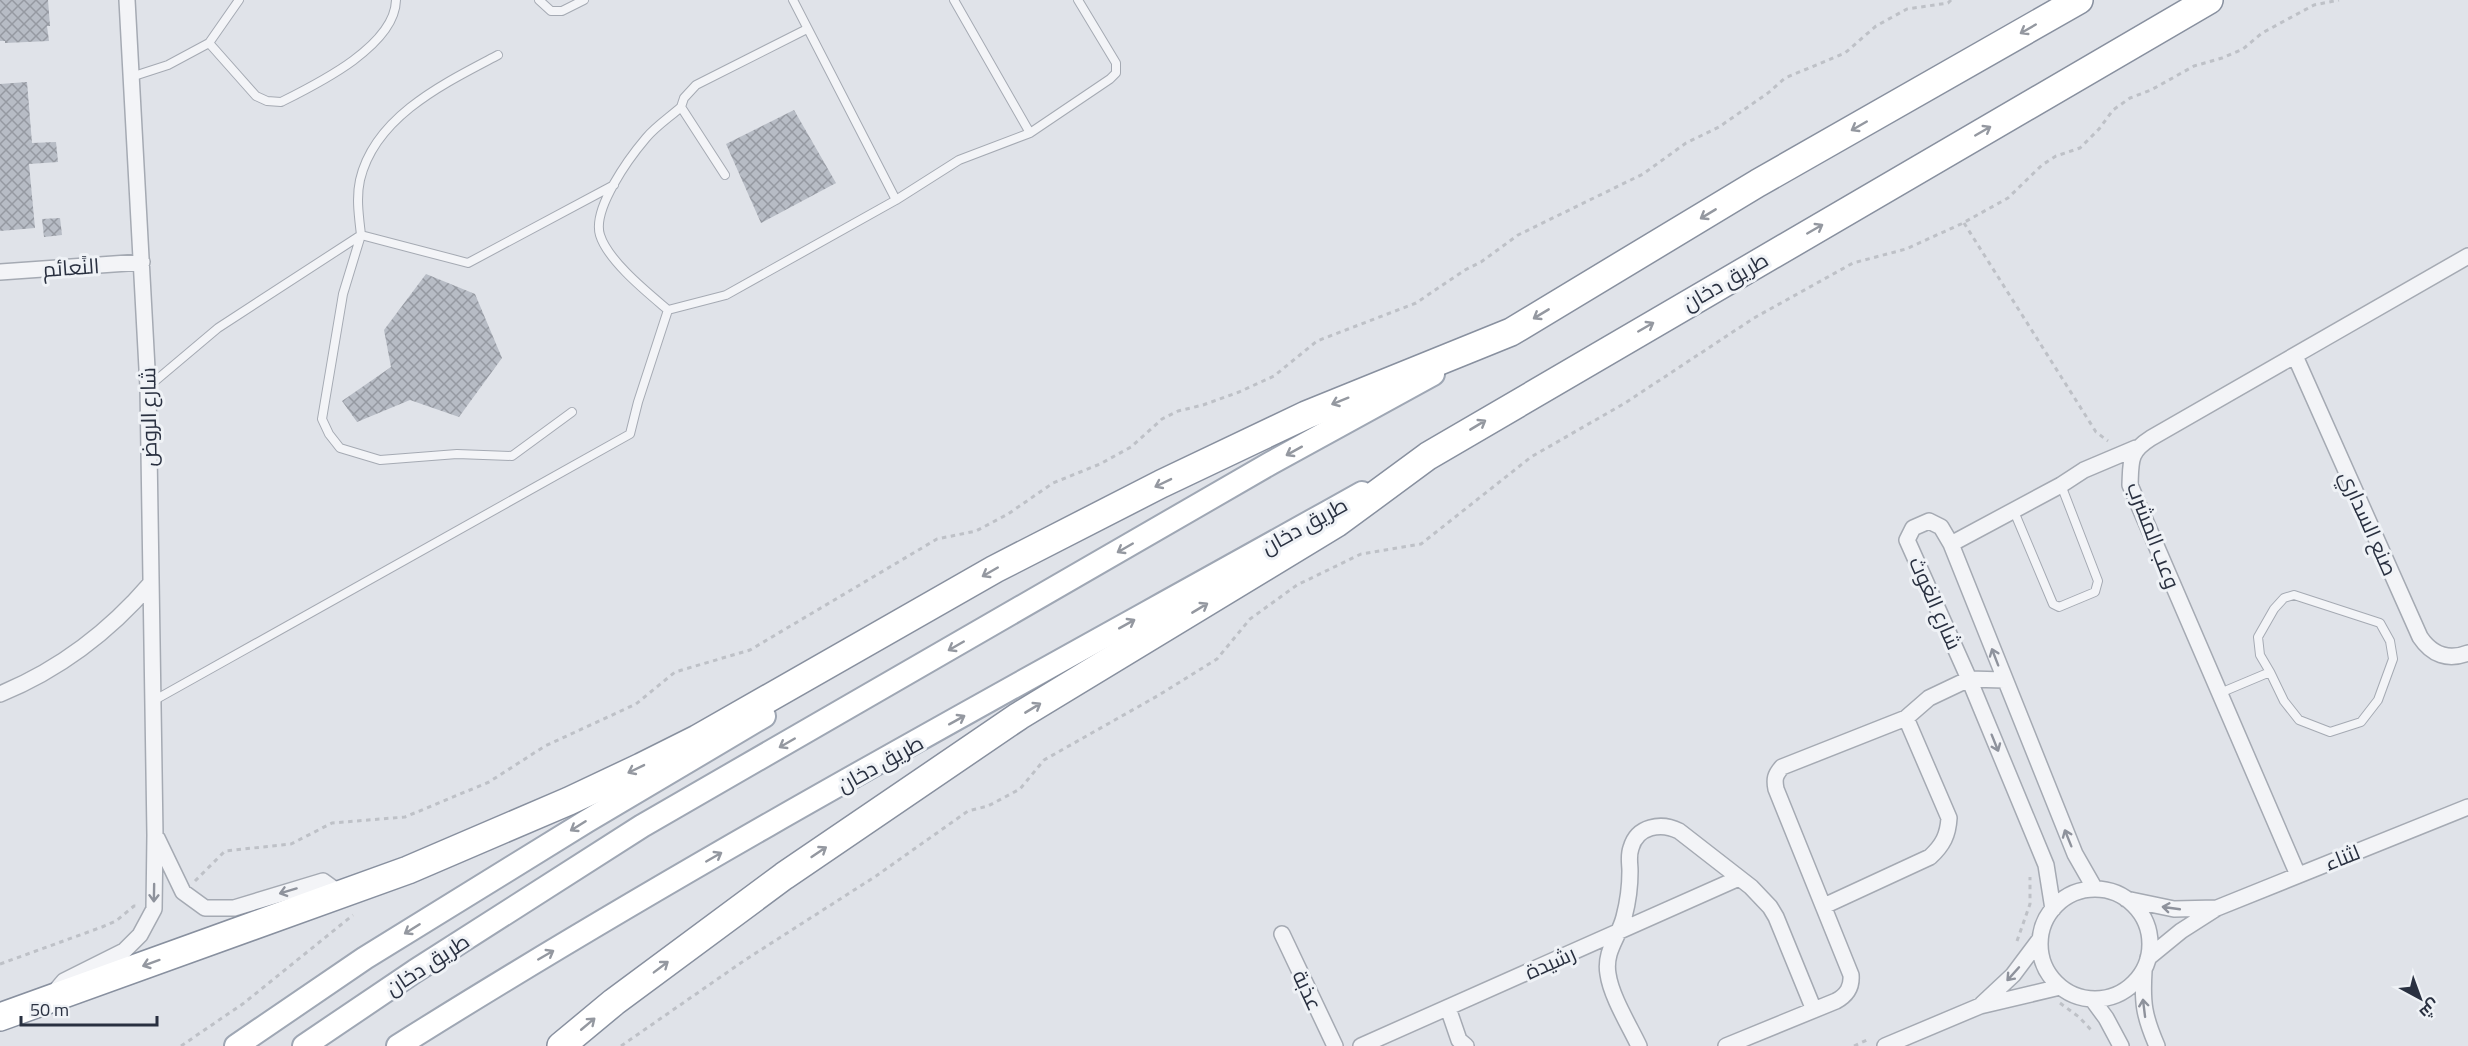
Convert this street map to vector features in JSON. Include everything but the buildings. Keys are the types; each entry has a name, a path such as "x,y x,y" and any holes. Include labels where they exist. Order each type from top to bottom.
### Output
{"highway":[{"name":"طريق دخان","path":"1511,332 1758,183 2079,0"},
{"name":"طريق دخان","path":"1428,456 2209,0"},
{"path":"0,1017 347,904 408,870 641,767 697,739 995,569 1161,484 1306,415 1511,332"},
{"path":"561,1046 614,1002 784,876 1019,717 1337,523 1428,456"}],"main road":[{"name":"طريق دخان","path":"304,1046 415,971 642,826 1271,463 1511,332"},
{"name":"طريق دخان","path":"398,1046 495,985 780,819 1428,456"},
{"path":"236,1046 375,952 577,827 829,677 875,638"},
{"path":"420,1046 495,985"}],"street":[{"name":"شارع الروض","path":"49,1000 64,981 124,951 140,935 154,909 155,835 148,387 127,0"},
{"path":"1951,544 2061,485 2084,470 2136,448 2468,256"},
{"name":"النًعائم","path":"0,272 142,262"},
{"name":"صنع السداري","path":"2295,356 2420,637 2426,646 2437,654 2455,658 2468,653"},
{"name":"وعب المشرب","path":"2136,448 2130,463 2130,484 2298,874"},
{"name":"شارع الغوث","path":"2052,909 2046,865 1969,679 1907,540 1913,528 1929,521 1941,527 1951,544 2075,854 2095,889"},
{"path":"0,694 35,679 87,646 132,606 151,582"},
{"path":"1726,1046 1842,998 1850,988 1852,981 1776,789 1774,780 1777,773 1782,767 1906,718 1929,698 1969,679 2004,680"},
{"path":"1824,906 1930,857 1941,847 1948,832 1948,818 1906,718"},
{"name":"لثناء","path":"2146,963 2181,931 2217,908 2468,807"},
{"path":"1639,1046 1610,984 1609,952 1621,930 1628,901 1631,848 1634,840 1646,829 1663,825 1679,831 1762,898 1776,917 1814,1010"},
{"name":"شارع الروض","path":"155,835 183,892"},
{"name":"رشيدة","path":"1360,1046 1739,878"},
{"path":"183,892 205,908 234,908 323,881 347,904"},
{"path":"2059,995 2041,957 2040,939 2044,923 2052,909 2072,895 2095,889 2111,892 2126,899 2142,915 2149,935 2142,996 2145,1020 2157,1046"},
{"name":"لثناء","path":"2126,899 2174,909 2217,908"},
{"name":"عذبة","path":"1282,934 1335,1046"},
{"path":"1980,1006 2013,975 2040,939"},
{"path":"1878,1042 1980,1006 2059,995 2092,999 2108,998 2123,991 2135,981 2146,963"},
{"path":"2092,999 2106,1018 2121,1046"},
{"path":"1448,1008 1459,1044"}],"lane":[{"path":"131,77 168,64 209,43 239,0"},
{"path":"209,43 256,96 267,102 281,102 364,54 379,40 390,24 396,8 396,0"},
{"path":"539,0 551,11 562,11 584,0"},
{"path":"793,0 896,200"},
{"path":"954,0 1030,133"},
{"path":"668,310 726,295 896,200 959,160 1030,133 1110,80 1116,73 1116,63 1078,0"},
{"path":"668,310 635,282 600,237 597,223 614,184 646,138 681,107 684,98 696,85 807,28"},
{"path":"498,55 436,88 389,127 365,163 358,203 361,235 343,294 322,419 329,434 340,448 380,460 457,454 512,456 572,412"},
{"path":"681,107 725,175"},
{"path":"148,387 218,328 361,235 468,262 614,184"},
{"path":"153,701 630,434 668,310"},
{"path":"2013,509 2053,604 2060,607 2095,592 2097,581 2061,485"},
{"path":"2294,595 2380,623 2390,641 2393,659 2379,700 2361,722 2330,732 2299,720 2284,701 2270,672 2260,655 2258,637 2279,603 2284,598 2294,595"},
{"path":"2220,693 2270,672"}],"path":[{"path":"183,892 225,851 291,844 332,823 405,817 489,783 545,746 636,704 675,672 750,650 937,539 976,531 1008,514 1053,483 1100,464 1131,447 1162,418 1257,384 1274,376 1317,340 1416,303 1481,262 1518,235 1643,174 1686,143 1719,127 1768,93 1785,78 1845,53 1876,26 1907,9 1948,3 1951,0"},
{"path":"621,1046 745,960 886,869 968,811 988,806 1020,789 1044,760 1159,695 1217,659 1250,619 1297,585 1362,554 1421,544 1531,457 1625,403 1754,318 1853,263 1906,249 1964,223 2008,198 2049,160 2080,148 2114,110 2130,98 2151,90 2194,66 2222,58 2243,48 2262,33 2314,5 2339,0"},
{"path":"1964,223 2096,432 2107,441 2136,448"},
{"path":"2014,949 2030,904 2029,867"},
{"path":"181,1046 244,1003 347,904"},
{"path":"0,964 116,921 134,906 154,909"},
{"path":"2059,995 2096,1035"},
{"path":"1854,1046 1878,1042"}]}
